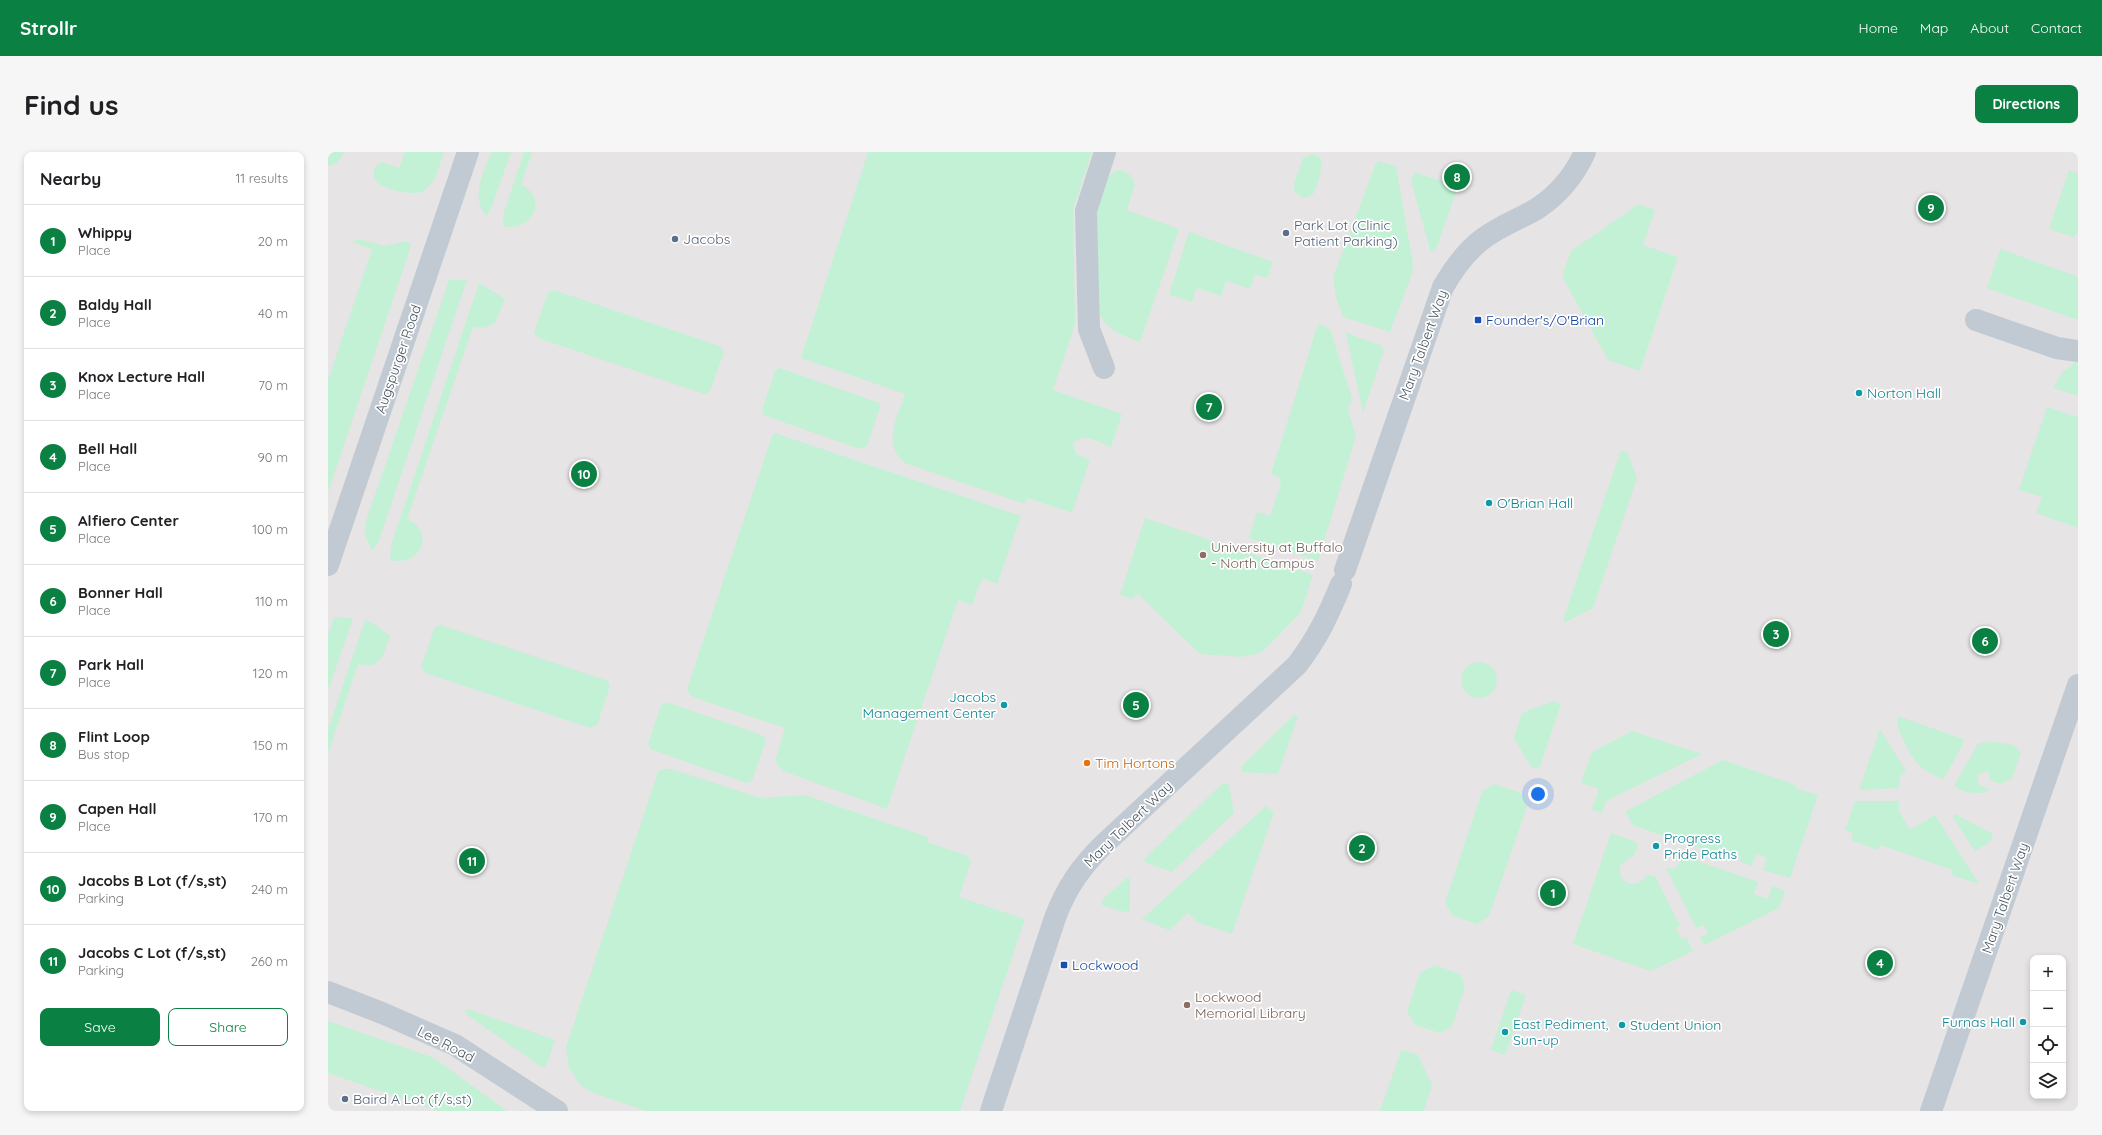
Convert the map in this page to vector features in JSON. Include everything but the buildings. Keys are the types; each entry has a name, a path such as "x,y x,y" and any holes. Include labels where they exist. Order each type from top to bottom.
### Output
{"street":[{"name":"Augspurger Road","path":"329,558 468,152"},
{"path":"1104,368 1089,329 1086,211 1105,152"},
{"name":"Mary Talbert Way","path":"991,1111 1055,918 1063,897 1074,878 1087,860 1297,665 1314,643 1327,619 1343,577 1443,287 1454,268 1467,252 1483,238 1501,226 1538,207 1555,194 1569,179 1585,152"},
{"path":"1976,320 2057,348 2078,351"},
{"name":"Mary Talbert Way","path":"1931,1111 2078,685"},
{"name":"Lee Road","path":"328,992 382,1013 455,1046 557,1111"}],"shaded area":[{"name":"University at Buffalo - North Campus","path":"328,152 2078,152 2078,1111 328,1111"}],"green space":[{"path":"328,152 345,152 337,163 328,166"},
{"path":"405,152 444,152 435,179 424,191 414,193 401,192 382,186 374,177 375,168 379,163 382,162 399,168"},
{"path":"491,152 511,152 491,209 486,216 481,208 479,192 482,176"},
{"path":"524,152 532,152 521,185 529,190 534,197 536,205 534,213 522,224 514,227 503,226 504,212"},
{"path":"868,152 1092,152 1073,209 1075,324 1053,390 1122,414 1111,447 1086,438 1081,438 1073,444 1076,454 1090,460 1072,513 1027,498 1025,504 905,463 898,455 894,447 893,430 905,394 801,358"},
{"path":"1312,154 1320,157 1320,176 1312,195 1303,198 1294,191 1294,184 1303,158"},
{"path":"1378,161 1396,166 1413,264 1412,274 1390,332 1343,317 1336,297 1333,277"},
{"path":"1121,170 1130,175 1135,184 1127,210 1179,229 1140,342 1116,332 1106,324 1099,312 1095,217 1109,176 1115,171"},
{"path":"2069,170 2078,174 2078,233 2073,237 2049,229"},
{"path":"1414,172 1458,187 1436,249 1431,253 1411,181"},
{"path":"1639,204 1655,210 1643,245 1678,257 1640,371 1608,360 1562,276 1571,251"},
{"path":"1189,232 1273,262 1267,278 1255,274 1250,289 1226,281 1221,296 1197,288 1192,302 1169,295"},
{"path":"359,239 385,246 402,242 410,242 410,249 328,492 328,380 372,249 352,242"},
{"path":"2000,249 2076,276 2078,279 2078,320 1987,288"},
{"path":"449,280 467,280 378,543 372,550 365,536 366,521"},
{"path":"479,283 505,299 495,323 484,328 473,327 407,519 416,525 421,532 423,540 421,547 417,554 410,558 401,561 390,560 391,546"},
{"path":"554,290 720,346 724,352 710,391 705,394 538,338 534,333 548,293"},
{"path":"1318,324 1330,329 1352,398 1348,410 1356,436 1318,561 1249,538 1257,512 1270,516 1281,484 1279,478 1271,474"},
{"path":"1346,333 1381,345 1384,350 1363,413"},
{"path":"2078,360 2078,396 2053,388 2062,373"},
{"path":"780,368 879,403 880,408 867,446 860,449 763,415 762,410 775,371"},
{"path":"2047,407 2078,417 2078,528 2036,513 2042,497 2019,490"},
{"path":"775,433 1021,516 997,584 982,578 972,605 958,600 887,809 783,771 775,761 785,728 696,698 690,695 687,689 772,436"},
{"path":"1621,450 1627,452 1637,478 1593,608 1566,622 1563,620"},
{"path":"1145,518 1313,575 1301,612 1264,650 1257,654 1240,657 1200,654 1138,594 1132,599 1120,595"},
{"path":"334,617 353,618 328,691 328,635"},
{"path":"365,620 371,622 390,636 386,649 377,663 372,665 358,664 328,753 328,730"},
{"path":"440,625 608,681 610,686 597,725 590,728 425,673 421,667 435,627"},
{"path":"1479,662 1489,665 1494,670 1497,680 1494,690 1489,695 1479,698 1469,695 1464,690 1461,680 1464,670 1469,665"},
{"path":"1553,701 1561,704 1539,769 1531,767 1514,738 1522,713"},
{"path":"667,702 764,736 766,740 752,781 746,783 650,749 648,744 661,705"},
{"path":"1294,715 1298,717 1278,774 1242,772 1242,766"},
{"path":"1898,716 1963,739 1963,744 1943,780 1923,769 1917,763 1901,735 1897,721"},
{"path":"1880,729 1906,771 1900,777 1899,788 1859,790"},
{"path":"1632,731 1702,754 1606,801 1602,813 1592,810 1599,789 1581,783 1592,752"},
{"path":"1990,741 2014,745 2021,753 2012,778 2001,784 1991,781 1988,771 1977,775 1979,785 1990,790 1981,793 1967,792 1954,786 1978,744"},
{"path":"1723,760 1796,785 1795,788 1818,795 1790,878 1763,870 1767,858 1756,854 1752,866 1739,861 1741,857 1729,853 1728,857 1679,841 1680,836 1669,833 1667,837 1632,825 1626,811"},
{"path":"663,769 671,769 760,798 805,795 928,837 927,842 968,856 971,862 959,897 1025,919 960,1111 646,1111 594,1093 581,1086 569,1068 566,1047 658,772"},
{"path":"1223,783 1229,785 1234,813 1172,872 1146,863 1144,859"},
{"path":"1494,784 1521,793 1527,807 1489,916 1477,924 1452,915 1445,902 1482,792"},
{"path":"1855,801 1899,801 1899,811 1910,830 1935,815 1979,884 1951,875 1953,870 1880,845 1878,850 1851,840 1853,833 1845,830"},
{"path":"1266,806 1274,812 1232,934 1198,923 1188,913 1169,930 1142,919"},
{"path":"1955,814 1993,834 1991,841 1975,851 1952,816"},
{"path":"1611,833 1633,841 1638,845 1634,855 1621,864 1620,872 1623,880 1629,884 1633,884 1641,882 1648,875 1655,876 1680,926 1676,928 1681,939 1686,937 1693,951 1651,971 1573,944"},
{"path":"1678,854 1758,882 1754,894 1768,899 1772,886 1785,891 1779,908 1704,945 1700,937 1708,934 1704,925 1696,928 1666,868 1672,869 1677,867 1679,861"},
{"path":"1128,877 1130,880 1130,911 1124,912 1102,905 1102,900"},
{"path":"1435,965 1460,974 1465,987 1452,1026 1440,1033 1415,1025 1407,1011 1420,973"},
{"path":"1511,990 1526,995 1505,1055 1491,1050"},
{"path":"468,1009 555,1040 546,1067 543,1068 466,1014 465,1010"},
{"path":"328,1021 434,1058 507,1111 438,1111 328,1073"},
{"path":"1401,1050 1418,1055 1432,1085 1424,1111 1380,1111"}],"place":[{"name":"Flint Loop","path":"1457,177"},
{"name":"Capen Hall","path":"1931,208"},
{"name":"Park Lot (Clinic Patient Parking)","path":"1286,233"},
{"name":"Jacobs","path":"675,239"},
{"name":"Founder's/O'Brian","path":"1478,320"},
{"name":"Norton Hall","path":"1859,393"},
{"name":"Park Hall","path":"1209,407"},
{"name":"Jacobs B Lot (f/s,st)","path":"584,474"},
{"name":"O'Brian Hall","path":"1489,503"},
{"name":"University at Buffalo - North Campus","path":"1203,555"},
{"name":"Knox Lecture Hall","path":"1776,634"},
{"name":"Bonner Hall","path":"1985,641"},
{"name":"Jacobs Management Center","path":"1004,705"},
{"name":"Alfiero Center","path":"1136,705"},
{"name":"Tim Hortons","path":"1087,763"},
{"name":"Progress Pride Paths","path":"1656,846"},
{"name":"Baldy Hall","path":"1362,848"},
{"name":"Jacobs C Lot (f/s,st)","path":"472,861"},
{"name":"Whippy","path":"1553,893"},
{"name":"Bell Hall","path":"1880,963"},
{"name":"Lockwood","path":"1064,965"},
{"name":"Lockwood Memorial Library","path":"1187,1005"},
{"name":"Furnas Hall","path":"2023,1022"},
{"name":"Student Union","path":"1622,1025"},
{"name":"East Pediment, Sun-up","path":"1505,1032"},
{"name":"Baird A Lot (f/s,st)","path":"345,1099"}]}
